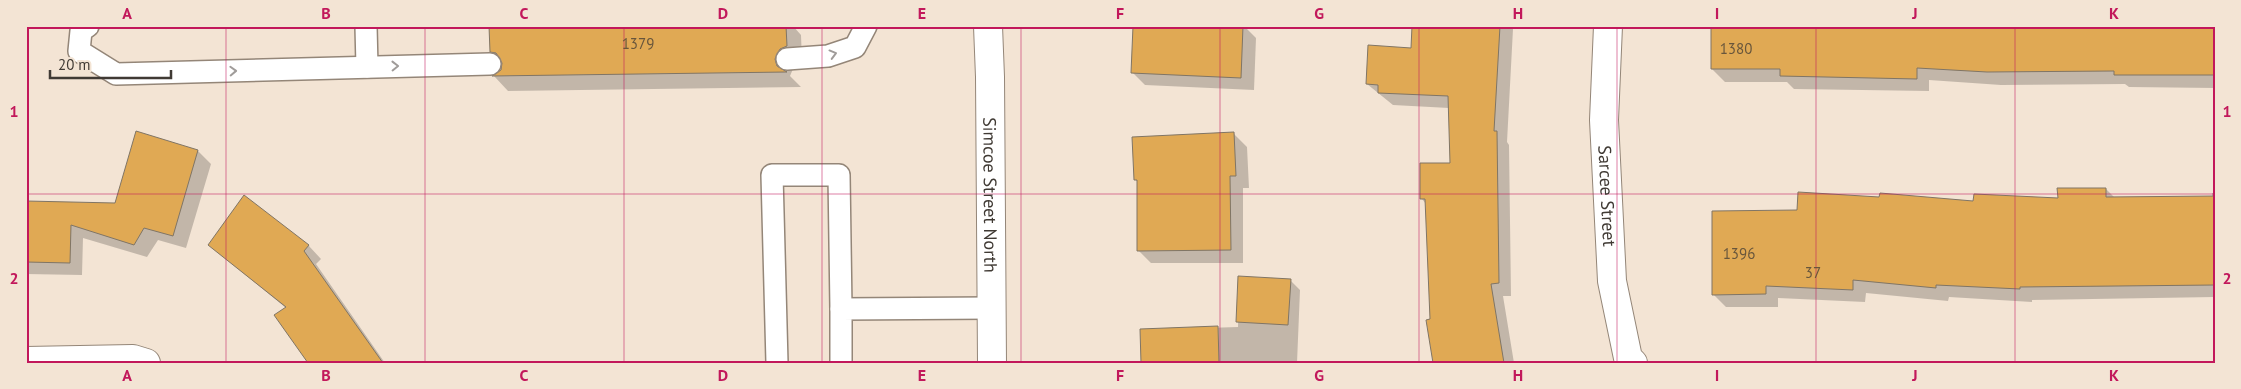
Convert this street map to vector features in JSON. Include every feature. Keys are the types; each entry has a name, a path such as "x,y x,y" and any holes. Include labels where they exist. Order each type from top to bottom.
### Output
{"street":[{"name":"Simcoe Street North","path":"988,26 992,363"},
{"name":"Sarcee Street","path":"1608,26 1604,120 1612,282 1628,358 1633,363"},
{"path":"26,361 133,359 146,363"}],"lane":[{"path":"88,26 81,31 79,51 116,74 490,64"},
{"path":"366,26 367,67"},
{"path":"787,60 828,56 855,47 866,26"},
{"path":"777,363 772,175 839,175 841,363"},
{"path":"841,309 992,308"}],"building":[{"path":"489,26 786,26 787,46 780,49 775,59 777,66 787,72 492,76 501,70 502,63 496,53 490,52"},
{"path":"1133,26 1243,26 1241,78 1131,73"},
{"path":"1412,26 1500,26 1494,131 1497,131 1499,283 1491,284 1504,363 1433,363 1426,320 1430,319 1425,199 1420,199 1420,163 1450,163 1448,96 1378,93 1378,85 1366,84 1368,45 1411,48"},
{"path":"1711,26 2215,26 2215,75 2114,75 2114,71 1987,72 1917,68 1917,79 1780,76 1780,69 1711,69"},
{"path":"136,131 198,150 173,236 144,228 134,245 71,225 70,263 26,262 26,201 115,203"},
{"path":"1234,132 1236,176 1230,176 1231,250 1137,251 1137,180 1134,180 1132,137"},
{"path":"2057,188 2106,188 2106,197 2215,196 2215,285 2020,287 2020,289 1936,285 1936,288 1853,280 1853,290 1766,286 1766,294 1712,295 1712,211 1797,210 1798,192 1879,197 1880,193 1973,201 1974,194 2058,198"},
{"path":"244,195 309,245 304,251 383,363 308,363 274,315 286,307 208,245"},
{"path":"1238,276 1291,279 1288,325 1236,322"},
{"path":"1218,326 1219,363 1141,363 1140,329"}]}
